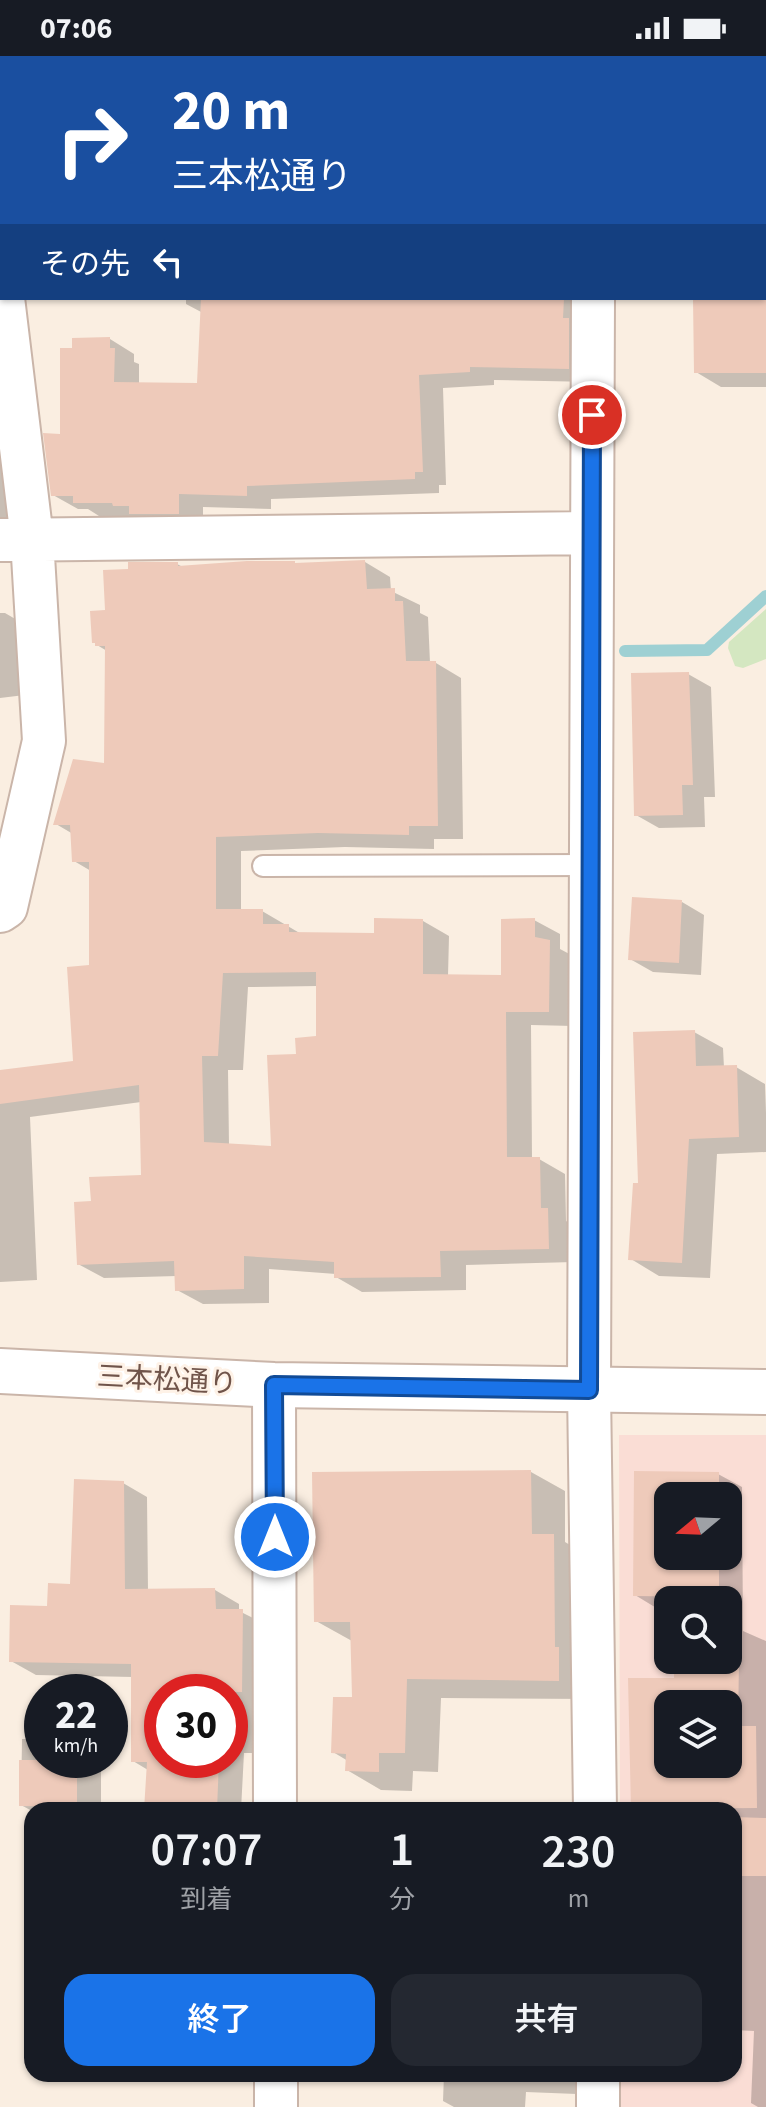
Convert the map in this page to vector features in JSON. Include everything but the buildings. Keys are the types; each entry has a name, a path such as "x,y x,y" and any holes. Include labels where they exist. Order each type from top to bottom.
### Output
{"street":[{"path":"0,911 6,907 44,741 16,540 3,300"},
{"path":"593,300 589,1390 595,1802"},
{"path":"16,540 592,533"},
{"name":"三本松通り","path":"0,1371 274,1385 766,1392"},
{"path":"274,1385 275,1802"},
{"path":"276,2082 276,2107"},
{"path":"598,2082 598,2107"}],"lane":[{"path":"263,866 591,865"}],"shaded area":[{"path":"619,1435 766,1435 766,2107 620,2107 620,2082 742,2082 742,1802 620,1802"}],"green space":[{"path":"766,609 766,659 743,668 735,666 728,648 729,642"}],"waterway":[{"path":"625,651 707,650 766,596"}],"route":[{"path":"275,1537 274,1385 589,1390 592,415"}]}
